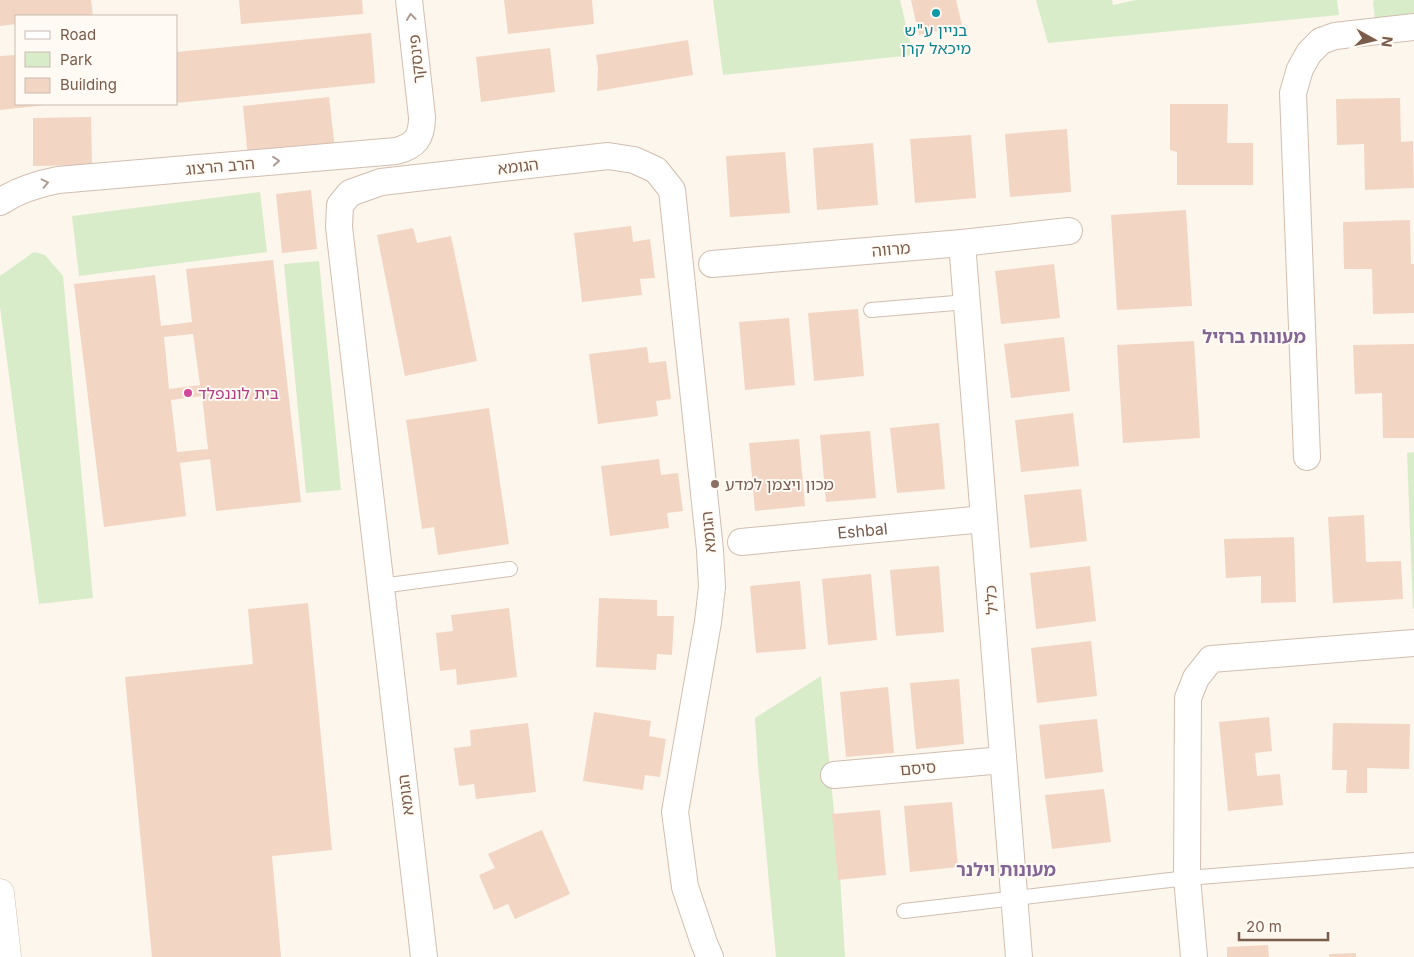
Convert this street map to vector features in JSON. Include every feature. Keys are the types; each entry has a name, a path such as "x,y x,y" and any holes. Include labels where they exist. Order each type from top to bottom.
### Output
{"street":[{"name":"פינסקר","path":"409,0 422,117"},
{"path":"1307,457 1293,93 1300,69 1309,53 1321,41 1335,36 1414,27"},
{"name":"הרב הרצוג","path":"0,202 23,189 58,180 406,149 417,140 422,130 422,117"},
{"name":"הגומא","path":"424,957 339,227 340,205 350,193 381,182 608,156 634,160 656,170 672,190 710,550 712,587 708,622 675,812 685,887 710,957"},
{"name":"מרווה","path":"712,264 962,243 1069,231"},
{"name":"כליל","path":"962,243 1019,957"},
{"name":"Eshbal","path":"741,542 984,519"},
{"path":"1194,957 1187,878 1188,698 1196,678 1210,659 1414,643"},
{"name":"סיסם","path":"834,775 1003,760"},
{"path":"0,893 7,957"}],"lane":[{"path":"871,310 967,302"},
{"path":"381,586 510,568"},
{"path":"904,911 1187,878 1414,860"}],"green space":[{"path":"713,0 900,0 913,55 723,75"},
{"path":"1036,0 1112,0 1113,5 1136,0 1337,0 1339,15 1048,43"},
{"path":"1414,0 1414,16 1375,21 1373,1"},
{"path":"260,192 267,252 79,276 72,216"},
{"path":"34,252 45,255 63,276 93,598 39,604 0,307 0,276"},
{"path":"319,261 341,490 306,493 284,264"},
{"path":"1414,452 1414,609 1413,609 1407,453"},
{"path":"821,676 840,875 845,957 776,957 755,718"}],"building":[{"path":"0,0 91,0 93,15 15,15 15,24 0,26"},
{"path":"239,0 362,0 363,14 241,24"},
{"path":"504,0 592,0 594,24 508,34"},
{"name":"בניין ע\"ש מיכאל קרן","path":"911,0 956,0 962,25 919,35"},
{"path":"371,33 375,83 178,103 178,52"},
{"path":"688,40 693,75 597,91 598,68 596,55"},
{"path":"550,48 555,92 481,102 476,57"},
{"path":"15,55 15,105 46,105 0,110 0,56"},
{"path":"329,97 335,148 248,158 243,106"},
{"path":"1400,98 1401,142 1413,141 1414,188 1365,190 1364,144 1337,145 1336,99"},
{"path":"1170,104 1228,104 1227,143 1253,143 1253,185 1177,185 1177,152 1170,150"},
{"path":"91,117 92,165 33,166 33,118"},
{"path":"1067,129 1071,192 1010,197 1005,134"},
{"path":"971,135 976,198 915,203 910,139"},
{"path":"873,143 878,205 817,210 813,148"},
{"path":"785,152 790,213 730,217 726,156"},
{"path":"311,190 317,249 282,253 276,194"},
{"path":"1186,210 1192,306 1117,310 1111,215"},
{"path":"1410,220 1411,264 1414,264 1414,313 1373,314 1372,269 1344,269 1343,222"},
{"path":"631,226 633,242 650,239 655,278 640,279 642,295 582,302 574,233"},
{"path":"413,228 417,243 451,236 477,361 405,376 377,235"},
{"name":"בית לוננפלד","path":"273,260 301,502 216,511 210,459 180,463 186,516 104,527 74,284 155,275 161,326 192,322 186,269","holes":["193,334 200,385 169,389 164,337","202,396 208,449 177,452 171,400"]},
{"path":"1054,264 1060,318 1001,324 995,271"},
{"path":"858,309 864,376 814,381 808,313"},
{"path":"789,318 795,385 745,390 739,322"},
{"path":"1064,337 1070,391 1011,398 1004,344"},
{"path":"1194,341 1200,438 1123,443 1117,345"},
{"path":"1414,344 1414,438 1383,438 1382,393 1355,394 1353,345"},
{"path":"647,347 649,363 666,361 671,399 656,401 658,416 598,424 589,354"},
{"path":"489,408 509,544 438,555 434,527 422,529 406,420"},
{"path":"1073,413 1079,466 1021,472 1015,420"},
{"path":"939,423 945,489 897,493 890,428"},
{"path":"870,431 876,498 826,502 820,435"},
{"path":"799,439 805,506 755,511 749,443"},
{"path":"659,459 661,475 678,473 683,511 667,513 669,528 610,536 601,466"},
{"path":"1081,489 1087,541 1030,548 1024,495"},
{"path":"1364,515 1366,562 1401,561 1403,599 1333,603 1328,517"},
{"path":"1294,537 1296,602 1261,603 1261,576 1226,578 1224,539"},
{"path":"939,566 944,632 896,636 890,570"},
{"path":"1090,566 1096,621 1036,629 1030,573"},
{"path":"871,574 877,640 828,645 822,579"},
{"path":"800,581 806,649 756,653 750,586"},
{"path":"599,598 657,600 657,616 674,616 672,655 657,654 656,670 596,667"},
{"path":"308,603 332,850 272,856 281,957 152,957 125,677 253,664 248,609"},
{"path":"509,608 517,677 457,685 456,669 440,671 436,633 453,631 451,615"},
{"path":"1091,641 1097,696 1037,703 1031,648"},
{"path":"959,679 964,744 916,749 910,683"},
{"path":"888,687 894,753 846,757 840,692"},
{"path":"594,712 651,721 649,736 666,739 660,777 645,775 643,790 583,781"},
{"path":"1269,717 1272,751 1255,753 1257,776 1280,774 1283,805 1228,811 1219,722"},
{"path":"1097,719 1103,772 1045,779 1039,725"},
{"path":"528,723 536,792 476,799 474,784 459,786 454,748 471,746 470,730"},
{"path":"1333,723 1410,724 1409,769 1367,768 1367,793 1346,793 1347,770 1332,770"},
{"path":"1104,789 1111,842 1052,849 1045,795"},
{"path":"952,802 958,867 910,872 904,806"},
{"path":"880,810 886,875 838,880 832,814"},
{"path":"542,830 570,894 515,919 508,904 494,910 479,875 495,868 488,854"},
{"path":"1268,945 1269,957 1227,957 1227,947"},
{"path":"1356,953 1356,957 1329,957 1329,954"}],"place":[{"name":"בניין ע\"ש מיכאל קרן","path":"936,13"},
{"name":"בית לוננפלד","path":"188,393"},
{"name":"מכון ויצמן למדע","path":"715,484"}],"district":[{"name":"מעונות ברזיל","path":"1254,337"},
{"name":"מעונות וילנר","path":"1006,870"}]}
